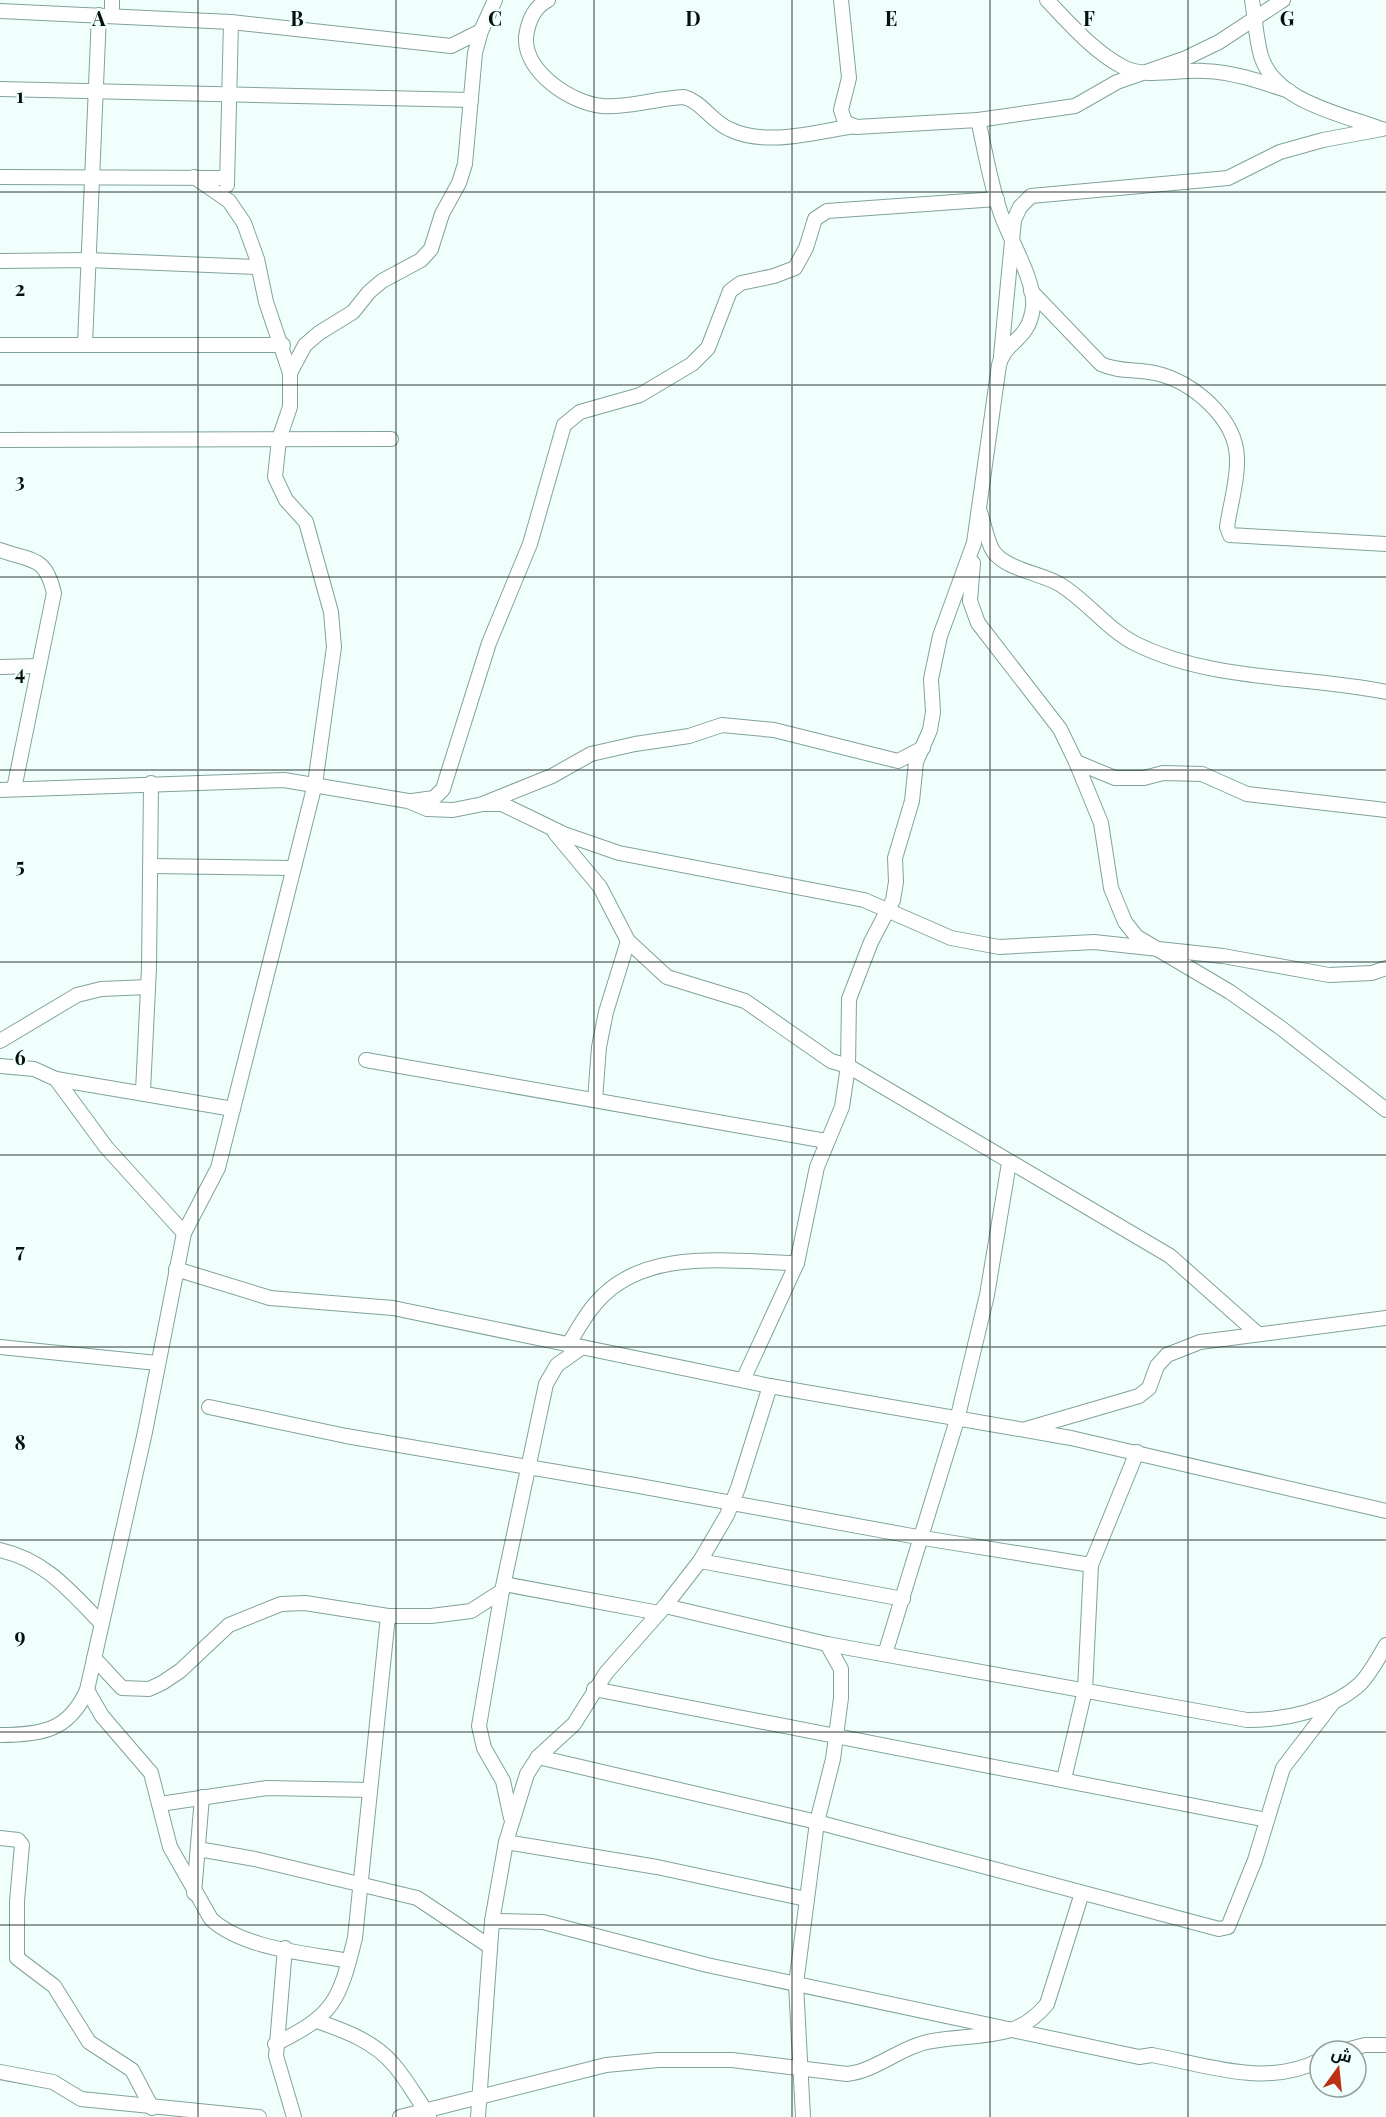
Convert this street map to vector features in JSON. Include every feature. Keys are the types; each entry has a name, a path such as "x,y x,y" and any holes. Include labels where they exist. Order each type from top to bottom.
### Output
{"street":[{"path":"85,344 96,91 106,15 112,0"},
{"path":"290,372 305,345 319,333 353,312 375,286 400,269 421,260 431,249 442,214 459,183 465,164 481,31 495,0"},
{"path":"548,0 540,4 531,17 526,37 527,51 533,64 547,82 600,106 684,97 696,100 703,110 729,129 747,135 778,137 854,126 978,120 1075,106 1117,82 1186,58 1219,42 1283,0"},
{"path":"841,0 849,78 841,110 845,122 854,126"},
{"path":"1047,0 1124,67 1145,73 1205,70 1235,75 1289,91 1308,102 1357,120 1385,127"},
{"path":"1252,0 1261,56 1267,69 1289,91"},
{"path":"0,11 231,22 451,46 481,31"},
{"path":"229,201 227,178 231,22"},
{"path":"0,89 471,100"},
{"path":"978,120 997,199 1032,291 1033,306 1027,331 1001,356"},
{"path":"1385,127 1280,152 1228,178 1031,196 1020,207 1014,220 1011,240 1001,356 974,543 970,601 978,622 1059,729 1076,762 1101,823 1116,904 1125,922 1137,937 1230,992 1273,1022 1386,1110"},
{"path":"0,177 227,178"},
{"path":"0,1735 42,1734 77,1708 87,1690 145,1432 184,1233 218,1168 315,784 334,647 331,612 306,522 286,500 275,477 279,439 290,407 290,372 283,345 266,302 244,223 229,201 194,177"},
{"path":"408,801 434,798 443,789 489,643 530,544 564,424 580,412 640,395 692,364 708,348 730,291 741,282 774,276 795,267 806,248 815,219 827,211 997,199"},
{"path":"0,261 88,260 258,267"},
{"path":"1032,291 1101,364 1111,369 1157,373 1207,400 1223,418 1237,457 1227,527 1230,535 1386,544"},
{"path":"0,345 283,345"},
{"path":"0,440 391,439"},
{"path":"979,510 993,551 1006,563 1042,574 1060,584 1087,602 1110,629 1168,659 1216,669 1386,692"},
{"path":"742,1380 797,1263 813,1181 826,1141 842,1107 848,1066 849,999 871,942 888,910 896,882 895,858 912,801 916,762 930,730 933,712 931,679 940,636 974,543"},
{"path":"0,550 37,561 51,577 54,593 7,790 264,780 315,784 408,801 427,809 453,810 483,804 552,776 591,754 635,744 689,736 722,725 774,730 898,761 923,748"},
{"path":"0,667 38,666"},
{"path":"1076,762 1115,778 1144,778 1163,773 1202,774 1247,794 1386,810"},
{"path":"142,1091 148,987 151,783"},
{"path":"483,804 502,804 550,827 619,853 864,900 951,938 999,947 1094,942 1223,956 1329,975 1372,973 1386,968"},
{"path":"550,827 600,887 628,940 667,977 709,992 745,1001 831,1061 848,1066 1170,1256 1258,1334"},
{"path":"151,866 292,868"},
{"path":"595,1100 599,1047 606,1012 628,940"},
{"path":"0,1041 77,995 101,989 148,987"},
{"path":"366,1060 826,1141"},
{"path":"0,1066 34,1069 56,1079 142,1091 233,1109"},
{"path":"56,1079 106,1147 184,1233"},
{"path":"885,1654 923,1538 957,1420 987,1295 1009,1163"},
{"path":"511,1819 503,1781 484,1748 479,1726 503,1587 530,1469 546,1384 557,1365 575,1347 597,1302 620,1283 639,1272 687,1261 797,1263"},
{"path":"176,1269 270,1298 393,1308 575,1347 626,1354 770,1386 1137,1452 1386,1511"},
{"path":"1021,1430 1139,1396 1149,1388 1161,1360 1182,1348 1200,1342 1386,1318"},
{"path":"0,1347 157,1364"},
{"path":"478,2117 477,2096 492,1921 511,1819 527,1774 538,1757 574,1724 594,1689 700,1561 732,1503 770,1386"},
{"path":"209,1407 346,1436 530,1469 923,1538 1090,1564"},
{"path":"1064,1779 1085,1689 1090,1564 1137,1452"},
{"path":"0,1550 27,1558 46,1569 101,1623"},
{"path":"700,1561 903,1599"},
{"path":"94,1658 122,1688 149,1689 180,1671 229,1625 248,1615 280,1604 305,1603 388,1616 431,1616 471,1611 503,1587 662,1609 827,1644 1247,1720 1266,1720 1332,1704"},
{"path":"275,2044 317,2021 330,2008 349,1961 355,1938 388,1616"},
{"path":"803,2117 796,1984 817,1822 829,1780 842,1675 840,1663 827,1644"},
{"path":"538,1757 817,1822 1219,1929 1228,1927 1268,1820 1283,1768 1332,1704 1361,1683 1386,1645"},
{"path":"594,1689 835,1738 1064,1779 1268,1820"},
{"path":"87,1690 102,1716 151,1773 170,1847 194,1893 211,1919 231,1934 349,1961"},
{"path":"160,1804 267,1788 370,1790"},
{"path":"194,1893 202,1797"},
{"path":"0,1838 18,1840 22,1845 17,1911 17,1958 54,1986 89,2042 132,2070 152,2108"},
{"path":"506,1842 657,1867 806,1899"},
{"path":"198,1849 255,1859 425,1902 489,1946"},
{"path":"400,2117 428,2114 477,2096 606,2065 658,2060 732,2060 855,2073 919,2045 1011,2030 1036,2017 1047,2004 1082,1893"},
{"path":"492,1921 543,1922 707,1965 1139,2057 1152,2055 1268,2075 1302,2070 1308,2067"},
{"path":"285,1948 275,2044 276,2056 294,2117"},
{"path":"317,2021 352,2034 376,2048 394,2064 428,2114"},
{"path":"1368,2045 1386,2045"},
{"path":"0,2072 53,2082 81,2099 152,2108 259,2117"}]}
